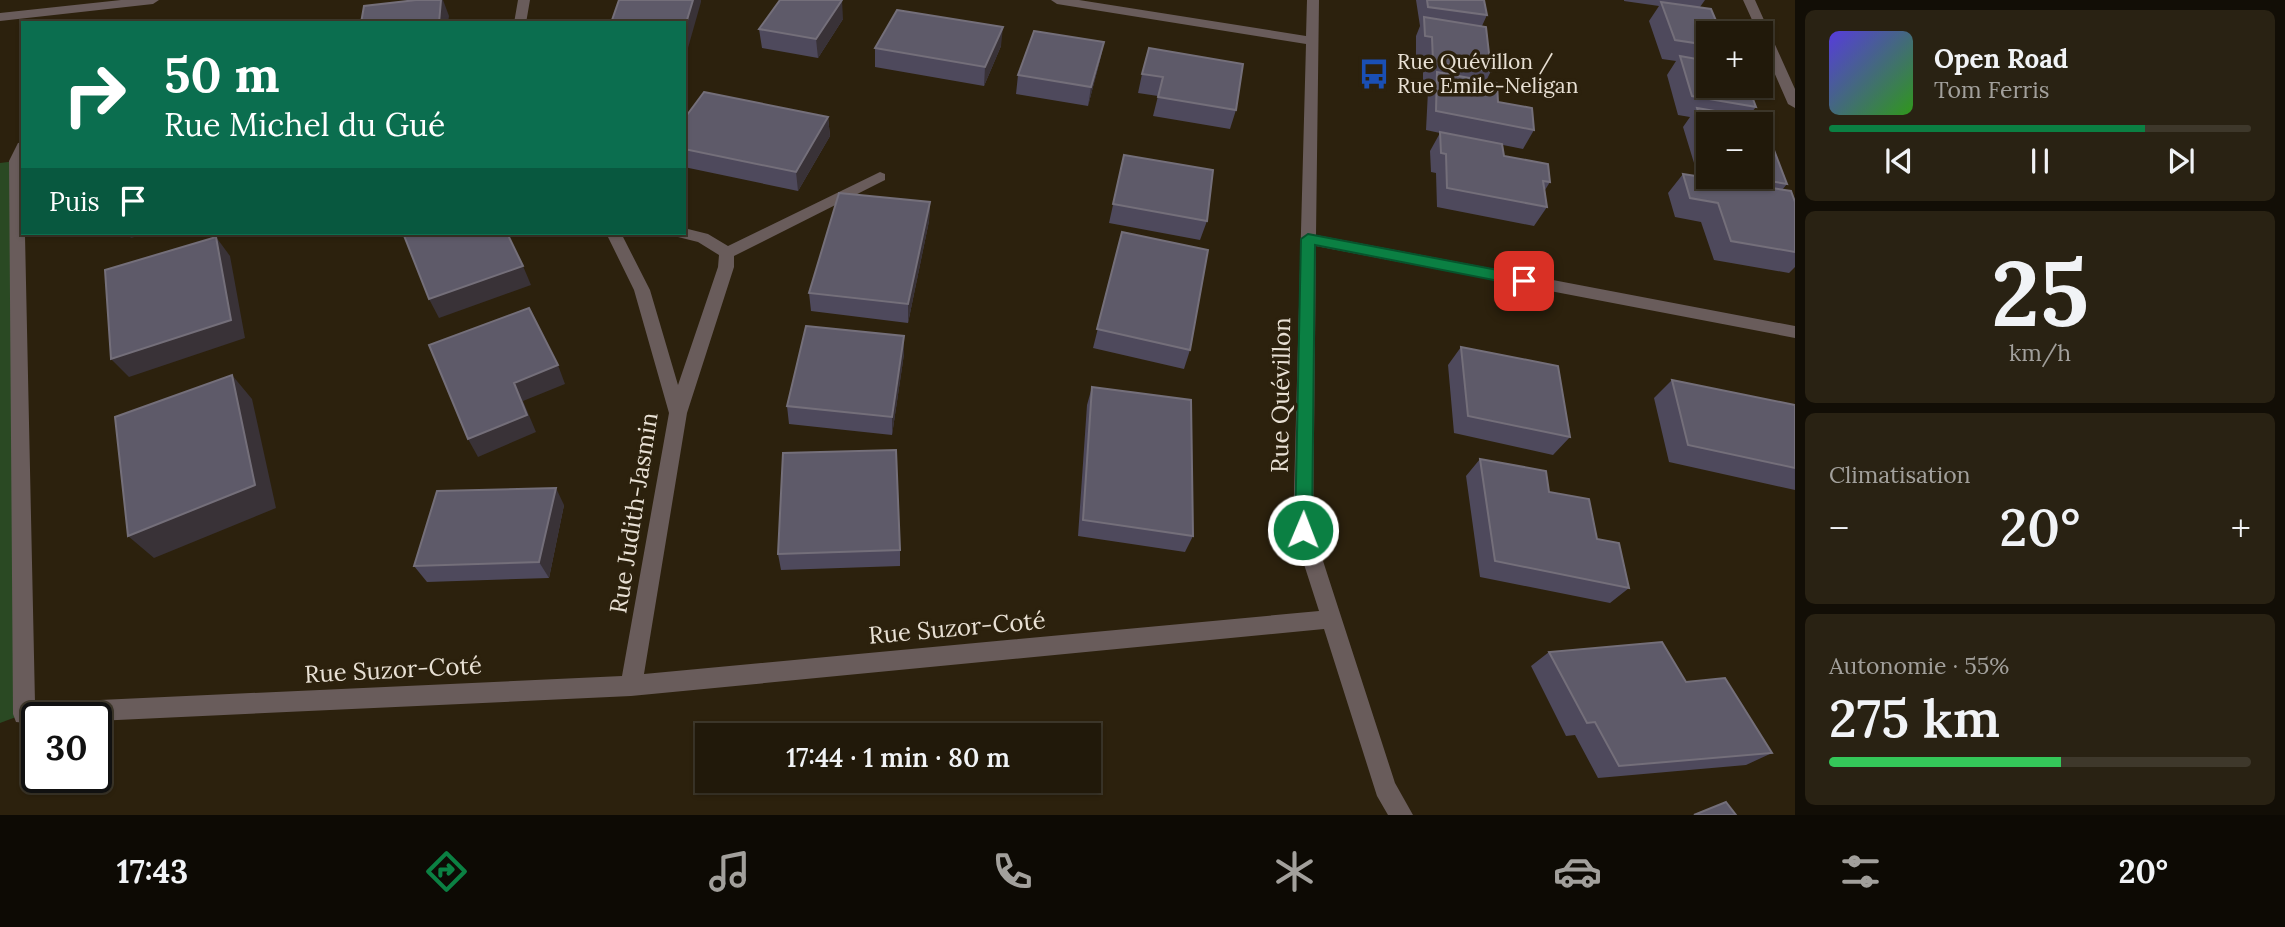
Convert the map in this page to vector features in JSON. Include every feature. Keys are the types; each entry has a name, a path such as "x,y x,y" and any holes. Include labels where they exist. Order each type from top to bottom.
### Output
{"street":[{"path":"0,17 153,0"},
{"path":"520,21 524,0"},
{"path":"1057,0 1313,41"},
{"name":"Rue Quévillon","path":"1313,0 1303,530 1385,788 1401,815"},
{"path":"1749,0 1795,104"},
{"path":"83,21 90,7"},
{"name":"Rue Suzor-Coté","path":"21,150 16,161 24,714 631,686 1332,619"},
{"path":"727,253 880,177"},
{"path":"686,234 703,238 727,253"},
{"name":"Rue Judith-Jasmin","path":"615,235 642,290 678,412 631,686"},
{"path":"1308,239 1795,332"},
{"path":"678,412 726,267 727,253"}],"green space":[{"path":"16,161 24,702 21,702 21,715 0,723 0,163"}],"building":[{"path":"441,0 439,21 361,21 364,6"},
{"path":"619,0 693,0 686,23 686,21 612,21"},
{"path":"780,0 842,0 816,39 759,29"},
{"path":"1427,0 1484,0 1487,15 1428,7"},
{"path":"1661,2 1711,9 1716,21 1696,21 1696,43 1675,40"},
{"path":"897,10 1003,27 985,67 875,48"},
{"path":"1424,17 1486,27 1491,71 1433,62 1432,37 1425,36"},
{"path":"1034,31 1104,42 1091,87 1018,75"},
{"path":"1149,48 1243,64 1236,110 1158,97 1163,77 1142,74"},
{"path":"1680,56 1696,59 1696,97 1692,96"},
{"path":"1437,72 1497,83 1498,102 1532,108 1534,130 1436,111"},
{"path":"704,92 828,117 796,172 686,149 686,116"},
{"path":"1704,98 1753,98 1756,107"},
{"path":"1697,108 1721,112 1698,112"},
{"path":"1440,132 1502,144 1504,156 1548,164 1550,182 1543,181 1547,207 1447,188 1446,154 1441,153"},
{"path":"1773,148 1787,184 1773,182"},
{"path":"1124,155 1213,170 1207,221 1113,204"},
{"path":"1683,174 1696,176 1696,189 1773,188 1791,191 1795,202 1795,252 1731,241 1718,203 1690,198"},
{"path":"839,193 930,202 908,304 809,293"},
{"path":"1122,232 1208,250 1190,350 1097,329"},
{"path":"404,235 508,235 523,266 429,299"},
{"path":"216,237 231,320 111,359 105,270"},
{"path":"529,308 558,365 514,383 527,415 468,439 429,345"},
{"path":"806,326 904,336 892,417 787,406"},
{"path":"1461,347 1558,366 1570,437 1468,416"},
{"path":"232,375 255,485 128,536 115,417"},
{"path":"1672,380 1795,405 1795,468 1688,445"},
{"path":"1092,387 1191,400 1193,536 1083,520"},
{"path":"896,450 900,550 778,554 783,453"},
{"path":"1480,459 1546,471 1549,492 1589,499 1597,539 1619,543 1629,588 1495,561"},
{"path":"556,488 539,562 414,566 437,491"},
{"path":"1662,642 1686,682 1725,678 1772,753 1619,766 1595,722 1587,723 1549,652"},
{"path":"1726,802 1736,815 1694,815"}],"place":[{"name":"Rue Quévillon / Rue Emile-Neligan","path":"1374,74"}],"route":[{"path":"1303,530 1308,239 1524,281"}]}
